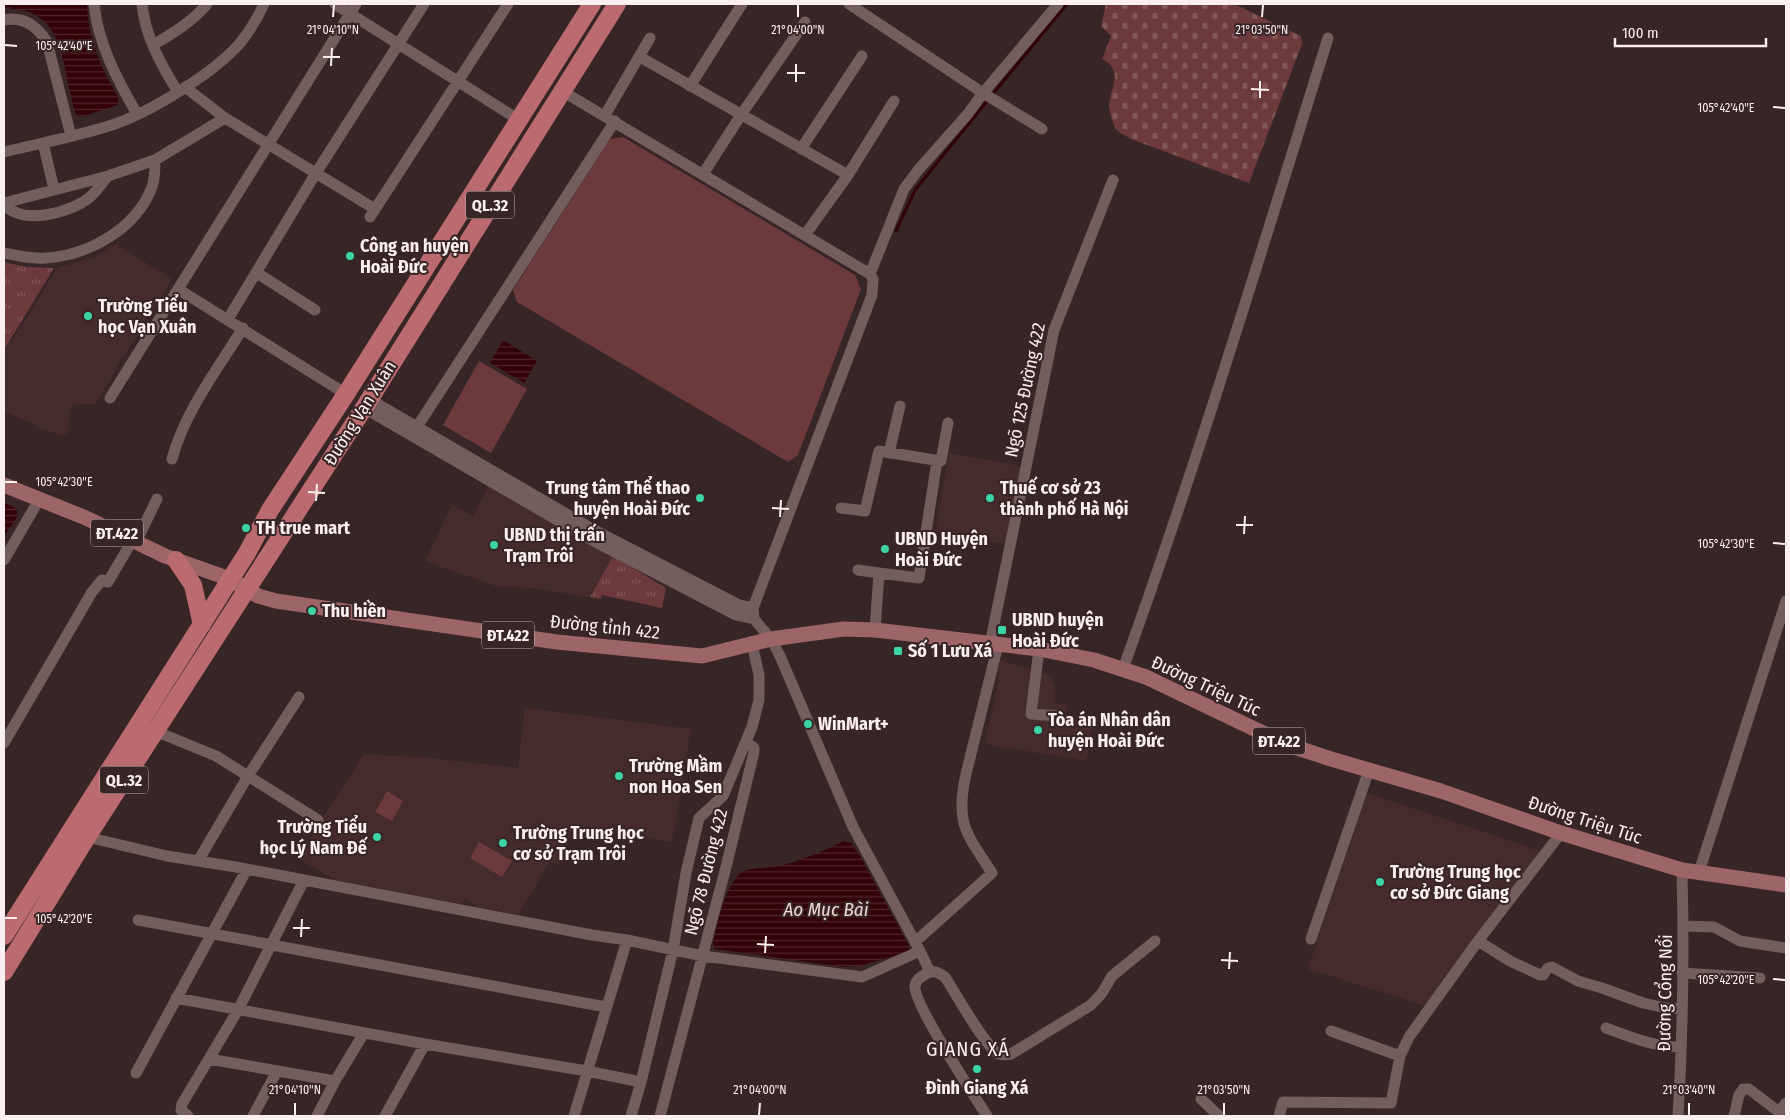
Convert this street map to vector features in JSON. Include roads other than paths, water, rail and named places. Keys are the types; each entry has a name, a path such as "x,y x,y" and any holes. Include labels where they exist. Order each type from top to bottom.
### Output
{"highway":[{"name":"Đường Vạn Xuân","path":"4,936 247,553 270,510 346,394 592,4"},
{"name":"Đường Vạn Xuân","path":"4,972 87,836 247,590 617,4"},
{"path":"444,238 463,248"},
{"path":"176,560 193,585 202,625"}],"main road":[{"name":"ĐT.422","path":"4,485 86,518 176,560 230,579"},
{"name":"Đường tỉnh 422","path":"230,579 268,600 557,642 702,656 771,639"},
{"name":"Đường Triệu Túc","path":"771,639 844,630 875,630 1039,649 1094,660 1146,677 1288,744 1441,791 1560,833 1682,870 1786,885"}],"street":[{"path":"94,4 108,58 137,114"},
{"path":"142,4 145,23 153,45 181,90 316,174 373,213 508,4"},
{"path":"153,45 184,26 199,14 207,4"},
{"path":"4,152 101,128 137,114 181,90 226,57 240,43 264,4"},
{"path":"335,4 353,8 399,43 519,120"},
{"path":"228,319 316,174 424,4"},
{"path":"690,86 742,4"},
{"path":"849,4 983,93 1042,129"},
{"path":"870,274 904,189 1058,4"},
{"path":"110,398 353,8"},
{"path":"4,20 17,19 25,21 40,31 47,42 71,136"},
{"path":"703,174 741,114 804,22"},
{"path":"417,427 610,118 650,38"},
{"path":"1123,669 1250,289 1328,38"},
{"path":"801,149 862,56"},
{"path":"640,57 848,175"},
{"path":"562,90 870,274 873,280 872,295 754,613"},
{"path":"806,235 848,175 894,101"},
{"path":"4,204 108,176 156,160 225,118"},
{"path":"43,143 54,189"},
{"path":"4,253 30,258 46,258 82,250 98,244 129,222 142,205 152,187 156,160"},
{"path":"4,204 13,212 23,215 58,213 85,200 108,176"},
{"name":"Ngõ 125 Đường 422","path":"917,947 992,874 965,828 960,808 961,795 994,645 1054,330 1113,180"},
{"path":"257,273 315,310"},
{"path":"178,289 346,394"},
{"path":"172,459 186,420 243,328"},
{"path":"366,403 590,539 736,615 754,613"},
{"path":"366,403 417,427 594,530 754,613 780,656 852,827 930,972"},
{"path":"889,453 900,406"},
{"path":"841,508 865,511 878,451 941,462 948,423"},
{"path":"858,570 919,578 937,461"},
{"path":"4,560 40,498"},
{"path":"5,739 92,592 102,580 108,582 134,542 157,499"},
{"path":"875,630 879,573"},
{"path":"1699,872 1786,601"},
{"path":"631,1116 642,1082 673,950 686,873 699,818 723,796 746,742 760,700 759,675 752,644"},
{"path":"1039,649 1031,714 1057,716"},
{"path":"198,861 248,776 299,697"},
{"path":"155,731 216,756 318,820"},
{"name":"Ngõ 78 Đường 422","path":"660,1116 703,956 754,752 754,748 746,742"},
{"path":"1311,939 1369,770"},
{"path":"723,796 743,799"},
{"path":"1279,1116 1283,1102 1390,1103 1400,1056 1409,1037 1478,941 1560,833"},
{"path":"87,836 167,856 247,869 703,956 862,977 917,947"},
{"path":"136,1073 247,869"},
{"name":"Đường Cổng Nổi","path":"1678,1116 1682,1009 1682,870"},
{"path":"188,1116 182,1112 181,1107 238,1010 304,880"},
{"path":"138,920 606,1007"},
{"path":"1683,926 1714,927 1740,942 1786,948"},
{"path":"574,1116 627,940"},
{"path":"987,1116 932,1025 916,993 917,980 930,972 938,972 945,977 982,1035 998,1053 1004,1055 1011,1054 1091,1004 1102,992 1112,976 1155,940"},
{"path":"1478,941 1510,961 1542,975 1548,968 1552,967 1578,981 1643,1003 1682,1009"},
{"path":"1682,973 1760,978"},
{"path":"176,998 642,1082"},
{"path":"1606,1028 1663,1047 1681,1047"},
{"path":"1332,1031 1400,1056"},
{"path":"317,1116 335,1081 364,1033"},
{"path":"384,1116 426,1044"},
{"path":"209,1059 335,1081"},
{"path":"253,1116 277,1071"},
{"path":"1734,1116 1739,1095 1743,1089 1750,1089 1779,1112 1786,1103"},
{"path":"1201,1099 1219,1116"}],"water":[{"path":"4,4 87,4 89,25 97,55 117,96 118,105 81,117 77,116 74,111 61,50 49,26 40,18 27,12 11,9 10,7 4,8"},
{"path":"503,340 537,361 524,383 490,363"},
{"path":"4,502 17,509 17,517 4,537"},
{"name":"Ao Mục Bài","path":"844,841 851,843 860,856 909,946 909,951 860,966 844,967 715,949 713,944 722,906 731,886 741,873 749,869 774,867 795,861"}],"waterway":[{"path":"992,95 1067,4"},
{"path":"896,231 915,190 988,100"}],"place":[{"name":"Công an huyện Hoài Đức","path":"350,256"},
{"name":"Trường Tiểu học Vạn Xuân","path":"88,316"},
{"name":"Trung tâm Thể thao huyện Hoài Đức","path":"700,498"},
{"name":"Thuế cơ sở 23 thành phố Hà Nội","path":"990,498"},
{"name":"TH true mart","path":"246,528"},
{"name":"UBND thị trấn Trạm Trôi","path":"494,545"},
{"name":"UBND Huyện Hoài Đức","path":"885,549"},
{"name":"Thu hiền","path":"312,611"},
{"name":"UBND huyện Hoài Đức","path":"1002,630"},
{"name":"Số 1 Lưu Xá","path":"898,651"},
{"name":"WinMart+","path":"808,724"},
{"name":"Tòa án Nhân dân huyện Hoài Đức","path":"1038,730"},
{"name":"Trường Mầm non Hoa Sen","path":"619,776"},
{"name":"Trường Tiểu học Lý Nam Đế","path":"377,837"},
{"name":"Trường Trung học cơ sở Trạm Trôi","path":"503,843"},
{"name":"Trường Trung học cơ sở Đức Giang","path":"1380,882"},
{"name":"Đình Giang Xá","path":"977,1069"}],"district":[{"name":"GIANG XÁ","path":"968,1049"}]}
